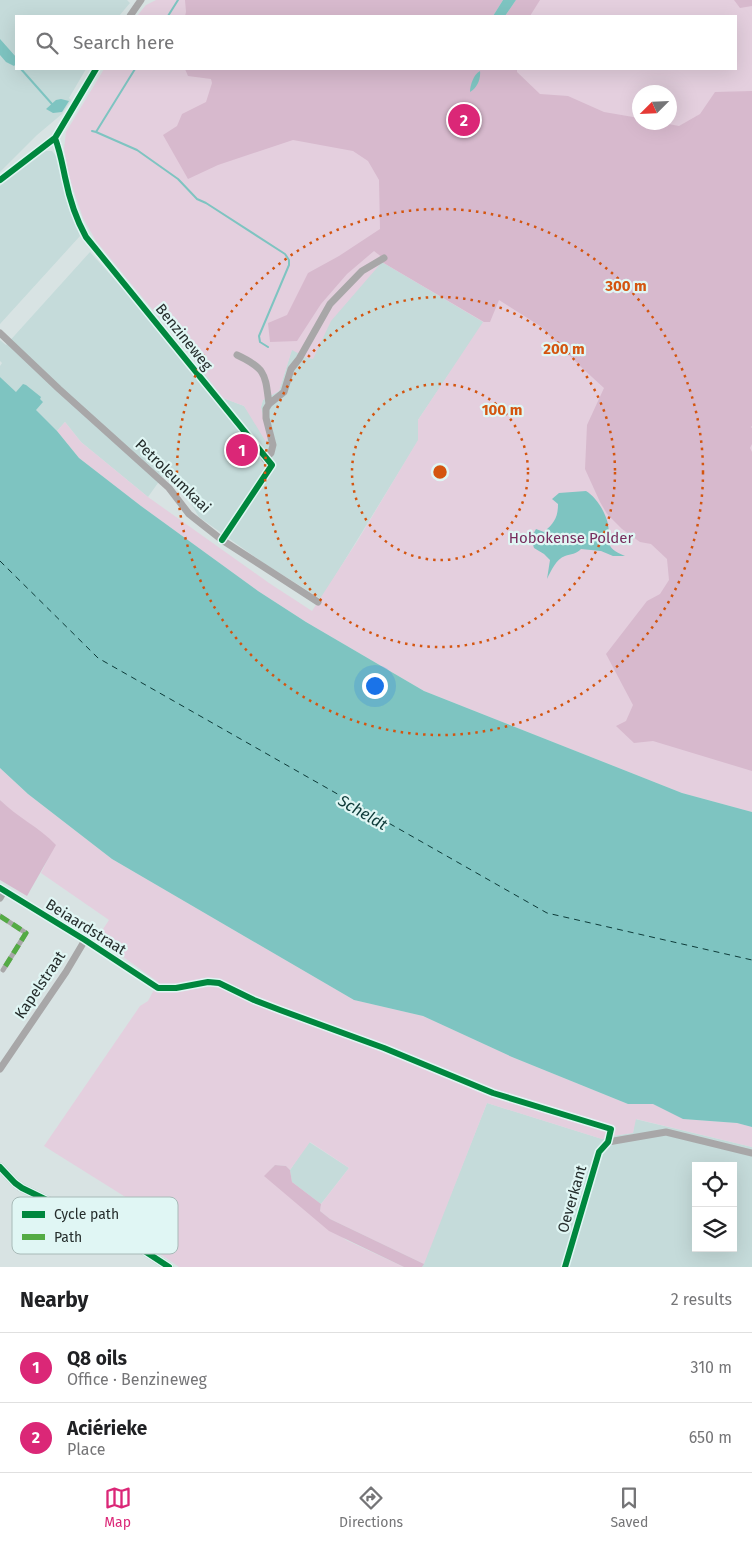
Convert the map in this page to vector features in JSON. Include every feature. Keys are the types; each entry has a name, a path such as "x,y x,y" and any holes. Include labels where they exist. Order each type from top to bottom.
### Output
{"street":[{"path":"131,15 141,0"},
{"path":"0,180 55,138 95,70"},
{"name":"Benzineweg","path":"55,138 68,189 79,223 86,237 266,459"},
{"path":"222,540 272,466 266,459 273,449 266,409 269,404 284,392 291,369 299,359 330,304 362,271 384,258"},
{"name":"Petroleumkaai","path":"0,334 59,390 169,488 189,514 222,540 318,602"},
{"path":"237,355 253,362 262,371 267,382 269,404"},
{"path":"0,898 2,890"},
{"name":"Beiaardstraat","path":"2,890 85,940 158,988"},
{"path":"0,916 26,933 3,970"},
{"name":"Kapelstraat","path":"0,1069 66,972 85,940"},
{"path":"608,1142 666,1132 752,1153"},
{"path":"0,1167 15,1183 41,1197"},
{"path":"149,1254 166,1266"}],"shaded area":[{"path":"0,0 127,0 130,3 120,15 15,15 15,70 85,70 62,114 37,135 0,172"},
{"path":"185,0 503,0 494,15 185,15"},
{"path":"516,0 540,0 531,15 506,15"},
{"path":"734,0 752,0 752,6 740,8"},
{"path":"185,70 517,70 540,94 568,96 604,112 632,117 632,130 677,130 677,126 700,114 715,92 752,91 752,444 750,448 752,452 752,771 653,741 634,743 616,726 626,721 633,705 606,654 647,601 660,594 669,580 667,559 651,544 640,542 622,529 607,514 585,469 587,425 604,388 540,326 499,300 490,322 484,322 382,262 383,258 374,251 347,274 321,304 297,341 270,342 268,323 287,315 308,273 339,256 380,229 379,180 368,161 353,151 293,140 218,165 188,179 163,135 177,126 182,114 206,102 212,83 211,79 188,76"},
{"path":"46,151 52,151 57,157 64,187 80,236 0,324 0,186"},
{"path":"90,252 143,311 190,372 198,365 223,398 244,406 268,438 261,407 263,400 279,391 292,349 382,262 484,322 418,420 418,441 321,599 262,562 199,517 179,484 165,473 148,497 81,442 65,422 57,431 0,377 0,366 2,363 0,361 0,340 6,345"},
{"path":"0,800 56,845 27,896 0,880"},
{"path":"487,1103 602,1139 633,1133 635,1119 752,1147 752,1267 422,1267"},
{"path":"309,1142 349,1168 321,1204 292,1182 290,1170"},
{"path":"275,1165 286,1166 290,1170 292,1182 321,1204 320,1211 330,1219 424,1264 422,1267 404,1267 329,1231 264,1176"}],"green space":[{"name":"Hobokense Polder","path":"156,0 752,0 752,812 682,793 424,691 306,622 258,591 141,506 79,458 57,431 65,422 81,442 148,497 269,583 312,611 358,540 418,440 418,420 483,322 382,262 331,321 313,359 292,350 279,391 263,400 261,407 268,438 266,442 244,406 223,398 96,241 83,218 69,177 64,149 66,132 103,70 737,70 737,15 138,15 146,5"},
{"path":"0,768 28,794 112,859 354,1000 423,1016 512,1057 628,1104 653,1104 684,1119 737,1123 752,1127 752,1147 636,1119 633,1133 602,1139 487,1103 424,1264 330,1219 320,1211 321,1204 349,1168 310,1142 290,1170 286,1166 275,1165 265,1176 346,1240 404,1267 179,1267 160,1254 178,1254 178,1197 125,1197 44,1146 140,1006 148,1001 158,982 97,938 109,920 41,873 55,845 0,800"}],"water":[{"path":"503,0 516,0 506,15 494,15"},
{"path":"0,39 15,56 15,65 6,62 0,55"},
{"path":"480,71 478,83 470,92 473,80"},
{"path":"56,100 69,101 62,112 53,113 46,109"},
{"name":"Scheldt","path":"0,377 16,392 23,384 41,397 40,399 43,402 36,410 57,431 79,458 141,506 258,591 306,622 424,691 682,793 752,812 752,1127 737,1123 683,1119 653,1104 628,1104 512,1057 423,1016 354,1000 112,859 28,794 0,768"},
{"path":"586,491 597,501 605,514 611,547 625,556 613,556 601,551 581,549 559,560 547,579 550,560 534,548 531,538 536,529 544,532 555,520 558,504 552,499 559,493"}],"waterway":[{"path":"169,15 178,0"},
{"path":"22,70 52,104"},
{"path":"92,131 96,132 134,70"},
{"path":"96,132 137,150 178,179 197,199 285,254 289,260 289,265 259,336 260,342 268,347"}],"ferry route":[{"path":"0,561 98,658 547,913 752,960"}],"marked path":[{"path":"0,916 26,933 3,970"}],"cycle path":[{"path":"0,180 55,138 95,70"},
{"path":"55,138 71,200 86,237 272,465 222,540"},
{"name":"Oeverkant","path":"0,888 85,940 158,988 176,988 208,982 219,983 254,1000 384,1048 493,1093 611,1129 608,1142 599,1152 565,1267"},
{"path":"0,1167 15,1183 41,1197"},
{"path":"149,1254 169,1267"}],"place":[{"name":"Aciérieke","path":"464,120"},
{"name":"Q8 oils","path":"242,450"}]}
